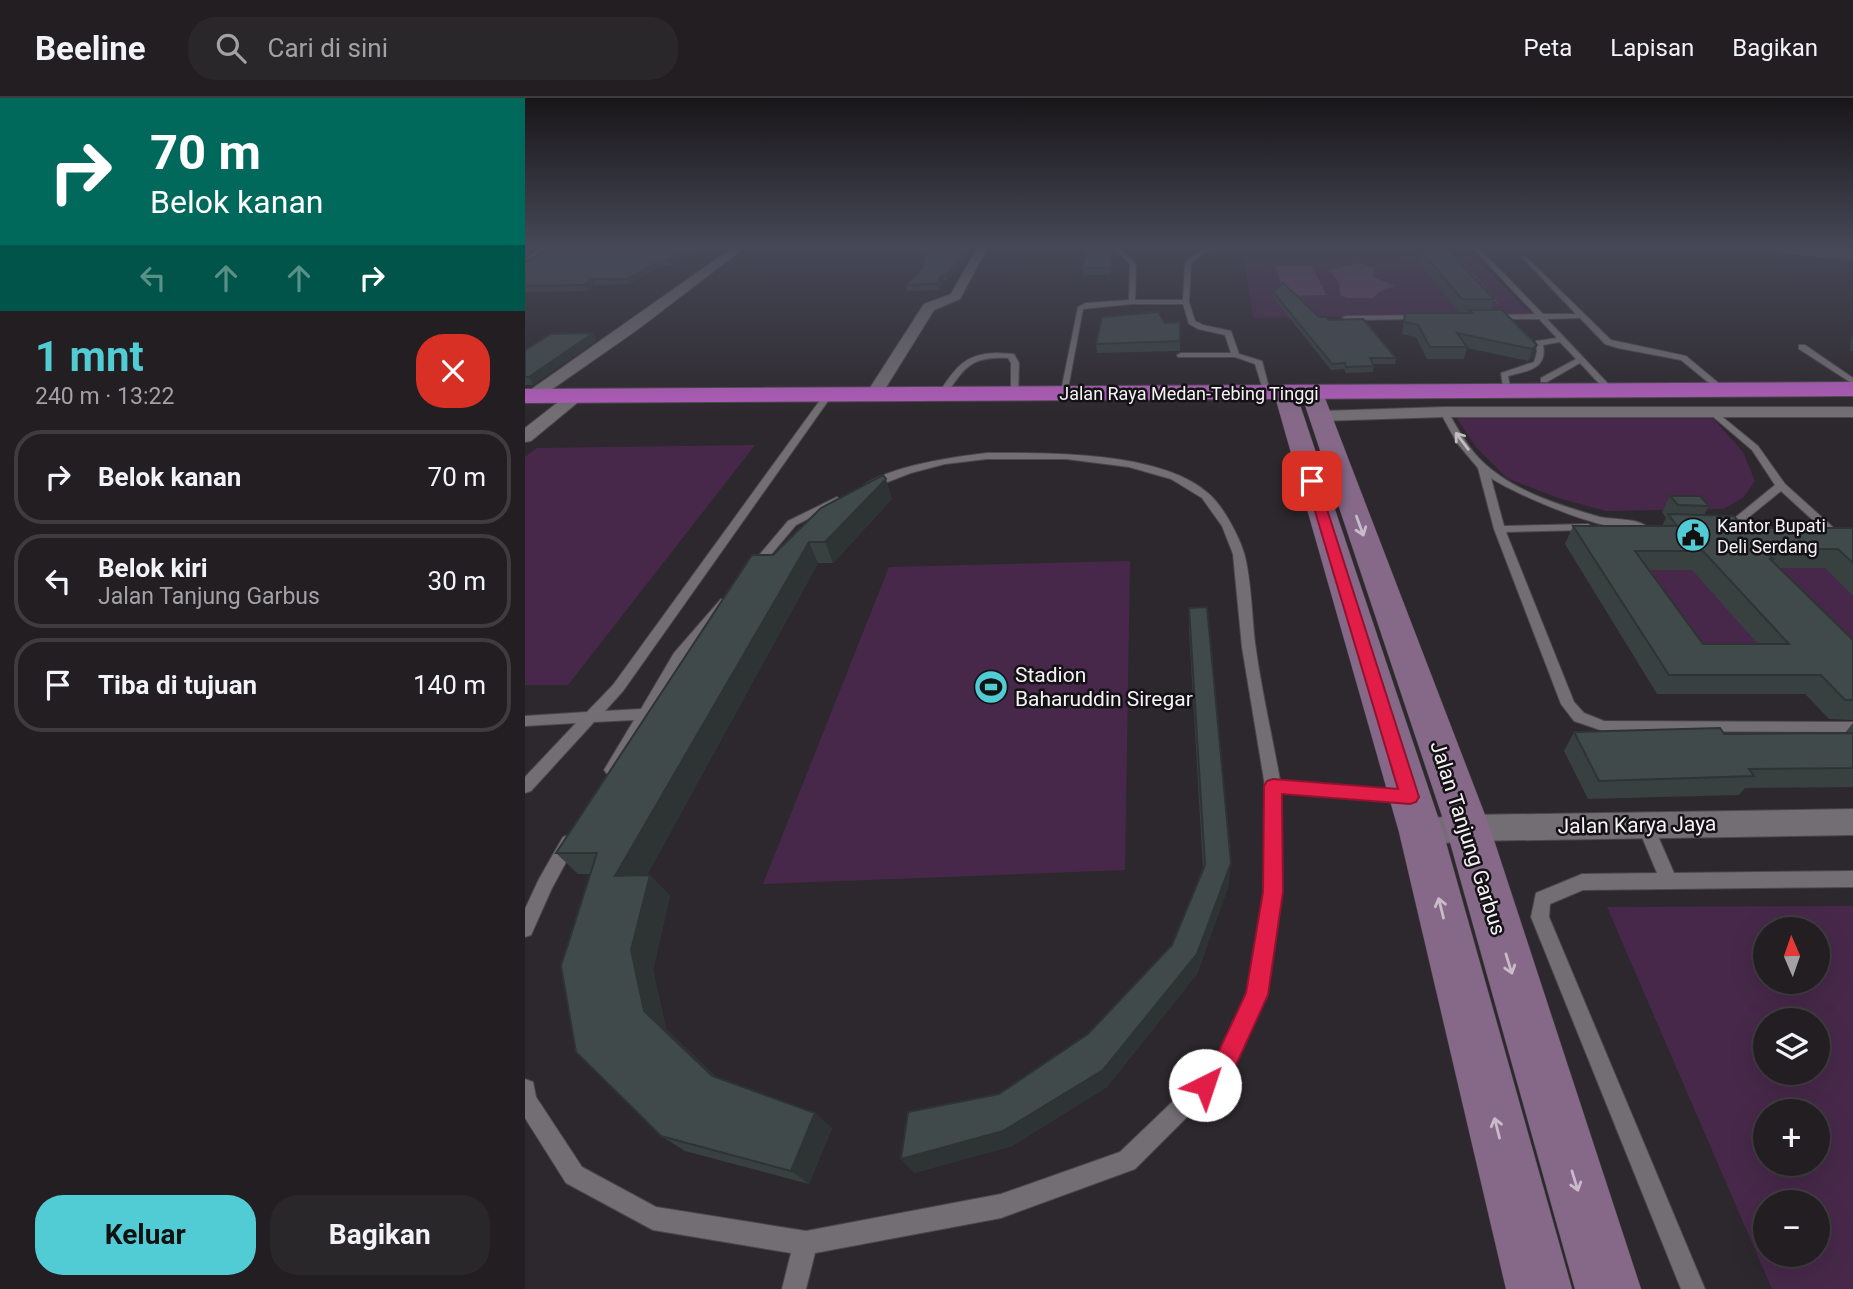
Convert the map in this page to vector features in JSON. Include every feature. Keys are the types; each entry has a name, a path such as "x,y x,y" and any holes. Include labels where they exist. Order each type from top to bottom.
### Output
{"highway":[{"name":"Jalan Raya Medan-Tebing Tinggi","path":"825,399 874,394 1063,394 1298,400 1507,392 1853,389"},
{"name":"Jalan Raya Medan-Tebing Tinggi","path":"546,399 1298,400 1847,407"}],"street":[{"path":"525,437 546,399 668,304"},
{"path":"874,394 929,307 937,304"},
{"path":"1298,400 1444,412 1714,413 1847,407 1853,425"},
{"name":"Jalan Tanjung Garbus","path":"1298,400 1433,819 1608,1289"},
{"name":"Jalan Tanjung Garbus","path":"1298,400 1433,819 1539,1289"},
{"name":"Jalan Karya Jaya","path":"1433,819 1645,825 1853,822"}],"lane":[{"path":"1063,394 1080,308 1108,304"},
{"path":"1188,304 1195,325 1228,333 1236,355"},
{"path":"1528,304 1611,391"},
{"path":"1570,304 1608,342 1683,358 1723,390"},
{"path":"1483,317 1583,316"},
{"path":"1346,318 1429,317"},
{"path":"1507,392 1504,375 1531,368 1540,361 1542,355 1539,343 1562,339"},
{"path":"1802,347 1853,382"},
{"path":"941,394 964,362 992,354 1011,356 1015,363 1015,394"},
{"path":"1181,355 1236,355 1259,363 1298,400"},
{"path":"1544,380 1581,359"},
{"path":"525,787 592,718 642,656 825,399"},
{"path":"1444,412 1483,467 1506,484 1555,506 1626,526"},
{"path":"1714,413 1755,448 1781,486 1836,536 1819,532"},
{"path":"525,1090 526,1100 574,1175 653,1217 806,1243 1002,1206 1128,1161 1224,1066 1257,995 1273,892 1273,786 1249,647 1238,554 1227,526 1206,496 1175,477 1130,464 1066,456 987,456 907,471 857,490 792,523 679,656 605,782"},
{"path":"1483,467 1499,529 1568,704 1579,717 1603,726 1853,727"},
{"path":"1730,527 1781,486"},
{"path":"1499,529 1652,526"},
{"path":"1717,527 1742,528"},
{"path":"525,721 645,714"},
{"path":"1273,786 1433,819"},
{"path":"1645,825 1669,881"},
{"path":"525,929 545,884 578,827"},
{"path":"1693,1289 1541,917 1542,899 1582,882 1853,878"},
{"path":"794,1289 806,1243"}],"path":[{"path":"1499,304 1511,317"}],"shaded area":[{"path":"1251,304 1521,304 1532,315 1253,318"},
{"path":"1455,416 1711,416 1743,452 1755,481 1743,498 1723,509 1606,511 1558,498 1507,478 1476,447"},
{"path":"755,445 568,685 525,685 525,457 537,448"},
{"path":"1130,561 1125,870 763,884 889,567"},
{"path":"1823,566 1853,596 1853,660 1752,568"},
{"path":"1693,569 1775,663 1691,663 1626,570"},
{"path":"1853,906 1853,1289 1772,1289 1762,1267 1830,1267 1830,1190 1753,1190 1753,1245 1607,907"}],"building":[{"path":"1282,304 1305,304 1319,317 1327,317 1328,320 1363,319 1396,358 1370,358 1374,366 1346,367 1345,363 1332,364"},
{"path":"1469,310 1502,310 1537,345 1532,349 1457,333 1467,347 1430,347 1418,325 1404,322 1405,313 1472,313"},
{"path":"1158,312 1165,323 1180,322 1180,341 1096,344 1102,317"},
{"path":"593,333 529,377 525,377 525,350 551,334"},
{"path":"883,475 886,479 825,542 809,542 615,876 650,875 631,950 644,1011 712,1076 815,1113 791,1171 661,1136 576,1052 561,966 597,853 556,853 752,555 773,555 821,508"},
{"path":"1670,496 1700,496 1709,506 1678,505"},
{"path":"1668,514 1734,516 1744,528 1853,529 1853,563 1838,549 1764,549 1773,559 1770,559 1853,640 1853,700 1845,700 1821,675 1669,675 1573,526 1677,526","holes":["1635,551 1703,551 1789,644 1703,644"]},
{"path":"1207,607 1231,863 1197,954 1103,1070 1003,1131 901,1159 908,1112 999,1094 1088,1034 1172,945 1205,865 1189,608"},
{"path":"1720,728 1724,734 1853,733 1853,768 1749,769 1754,776 1599,781 1574,732"}],"place":[{"name":"Kantor Bupati Deli Serdang","path":"1693,535"},
{"name":"Stadion Baharuddin Siregar","path":"991,687"}],"route":[{"path":"1205,1085 1224,1066 1257,995 1273,892 1273,786 1410,797 1312,481"}]}
